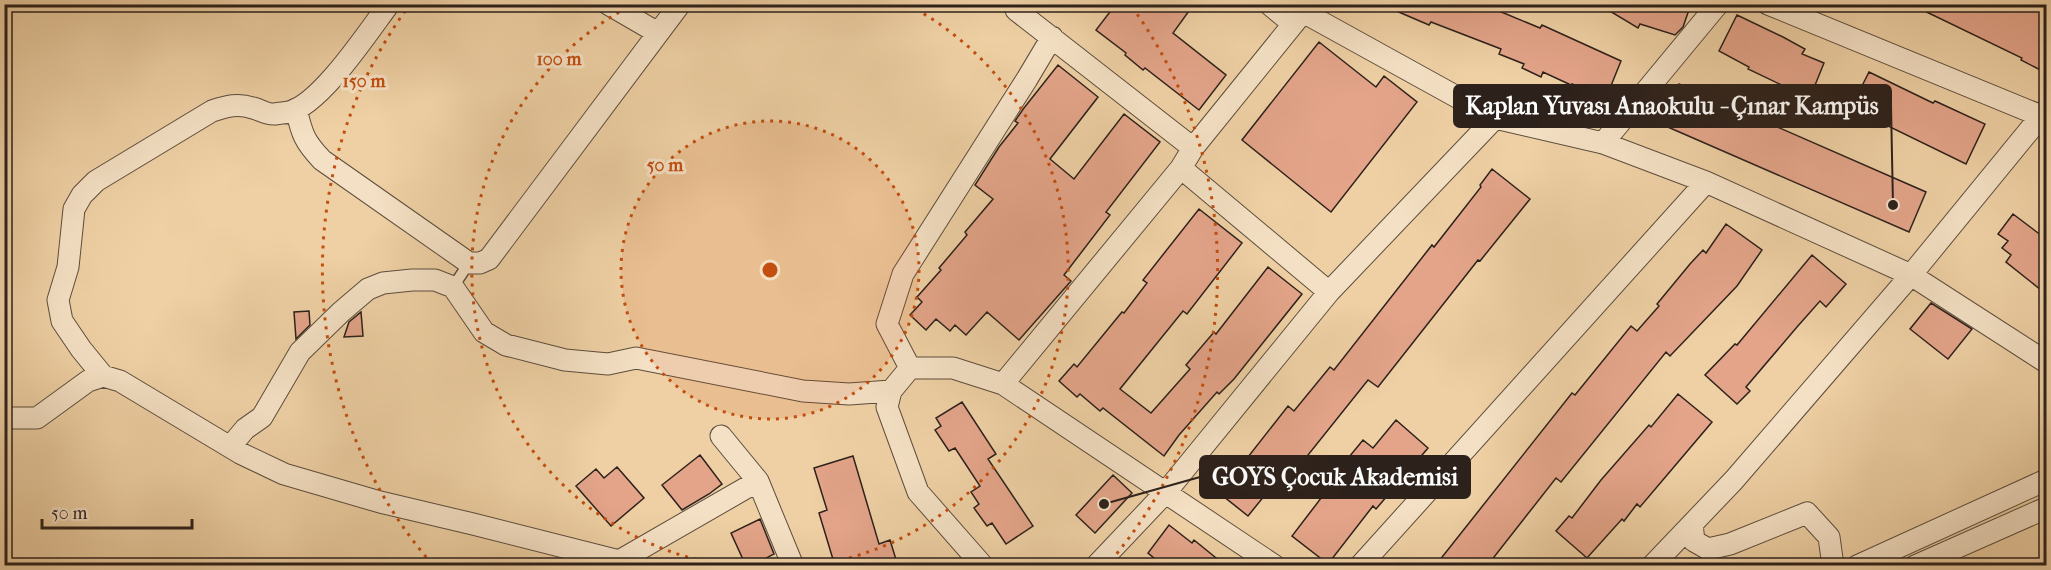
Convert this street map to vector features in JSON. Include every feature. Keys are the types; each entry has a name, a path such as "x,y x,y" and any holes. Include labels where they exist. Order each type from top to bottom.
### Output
{"street":[{"path":"389,4 345,64 314,97 296,109 270,115 252,107 232,105 212,111 96,181 82,195 74,209 68,267 58,300 62,321 81,349 103,376 120,381 230,447 284,474 380,502 620,563 758,482"},
{"path":"608,4 658,33"},
{"path":"296,109 307,143 322,160 469,263 480,263 489,259 680,4"},
{"path":"1015,4 1016,10 1193,148"},
{"path":"1269,4 1301,14 1495,118 1603,142 1706,182 1911,275 2046,362"},
{"path":"1603,142 1718,4"},
{"path":"1652,566 1734,480 1911,275 2045,114 1768,4"},
{"path":"1002,384 1181,168 1193,148 1301,14"},
{"path":"910,369 887,324 903,274 1052,37"},
{"path":"1096,566 1167,492 1329,292 1495,118"},
{"path":"1181,168 1329,292"},
{"path":"1360,566 1706,182"},
{"path":"230,447 245,429 262,417 300,352 368,289 383,283 412,280 435,280 453,288 484,332 506,345 565,360 608,364 636,357 803,391 849,394 891,391"},
{"path":"983,566 918,492 887,408 891,391 910,369 953,368 1002,384 1275,566"},
{"path":"4,418 37,418 88,381 103,376"},
{"path":"721,436 758,482 793,566"},
{"path":"1857,566 2046,480"},
{"path":"1915,566 2046,508"},
{"path":"1692,524 1694,541 1708,549 1730,544 1807,513 1829,537 1833,566"}],"lane":[{"path":"453,288 469,263"}],"building":[{"path":"1116,4 1194,4 1173,33 1226,75 1199,110 1145,68 1143,70 1125,55 1126,53 1096,30"},
{"path":"1380,4 1501,4 1499,11 1540,28 1542,25 1621,61 1606,98 1543,72 1541,77 1522,68 1524,64 1499,54 1501,49 1431,22 1429,25"},
{"path":"1598,4 1691,4 1683,27 1675,35 1640,24 1638,28"},
{"path":"1910,4 2030,4 2046,12 2046,73 2021,60 2022,58"},
{"path":"1737,15 1805,49 1802,54 1824,63 1809,100 1789,92 1790,89 1748,69 1749,67 1719,51"},
{"path":"1319,42 1376,87 1384,76 1417,102 1331,212 1242,140"},
{"path":"1058,65 1098,97 1050,159 1074,179 1124,114 1160,142 1106,212 1110,215 1064,275 1071,281 1019,340 987,312 966,335 955,325 950,331 936,319 926,330 910,315 922,302 917,297 941,270 939,268 967,235 965,232 993,199 975,185 999,147 1018,123 1015,121"},
{"path":"1869,72 1933,103 1935,101 1985,124 1966,164 1851,108"},
{"path":"1679,84 1926,192 1909,232 1661,124"},
{"path":"1492,169 1530,199 1480,261 1478,260 1378,387 1368,380 1276,495 1269,490 1248,516 1218,492 1288,406 1294,411 1330,367 1334,370 1432,245 1434,247 1481,187 1480,185"},
{"path":"1199,209 1242,243 1187,314 1183,311 1120,389 1151,413 1190,369 1186,365 1214,332 1216,334 1268,267 1302,294 1234,379 1219,394 1217,392 1179,435 1164,456 1103,408 1100,411 1080,394 1077,397 1059,381 1074,364 1077,367 1122,312 1124,313 1147,283 1143,280"},
{"path":"2013,214 2046,239 2046,294 2006,262 2011,255 2002,248 2008,241 1998,234"},
{"path":"1726,224 1762,250 1737,286 1670,356 1666,352 1561,482 1556,478 1487,566 1435,566 1572,393 1575,395 1631,326 1637,331 1690,264 1703,250 1706,253"},
{"path":"1812,255 1846,284 1826,307 1820,301 1746,387 1750,391 1737,404 1705,375 1735,344 1737,345"},
{"path":"1931,303 1972,329 1948,359 1910,329"},
{"path":"309,311 310,325 296,339 294,312"},
{"path":"361,312 363,336 344,337 349,322"},
{"path":"1678,394 1712,422 1640,507 1637,504 1624,521 1622,519 1587,558 1556,531 1569,516 1572,518 1601,480 1649,425 1651,427"},
{"path":"962,402 996,454 988,459 1033,526 1006,544 992,523 987,526 974,508 979,504 971,492 980,486 955,448 949,451 935,430 941,426 936,418"},
{"path":"1396,420 1428,448 1376,509 1373,506 1328,564 1292,536 1338,476 1335,474 1363,440 1373,448"},
{"path":"700,455 722,484 682,510 662,485"},
{"path":"853,456 879,544 890,540 898,566 835,566 819,513 827,510 814,468"},
{"path":"617,467 644,498 611,526 576,486 596,469 604,478"},
{"path":"1113,475 1132,493 1095,533 1076,515"},
{"path":"760,519 774,554 751,566 746,566 731,533"},
{"path":"1169,525 1192,543 1194,540 1226,566 1164,566 1148,553"}],"place":[{"name":"Kaplan Yuvası Anaokulu - Çınar Kampüs","path":"1893,205"},
{"name":"GOYS Çocuk Akademisi","path":"1104,504"}]}
